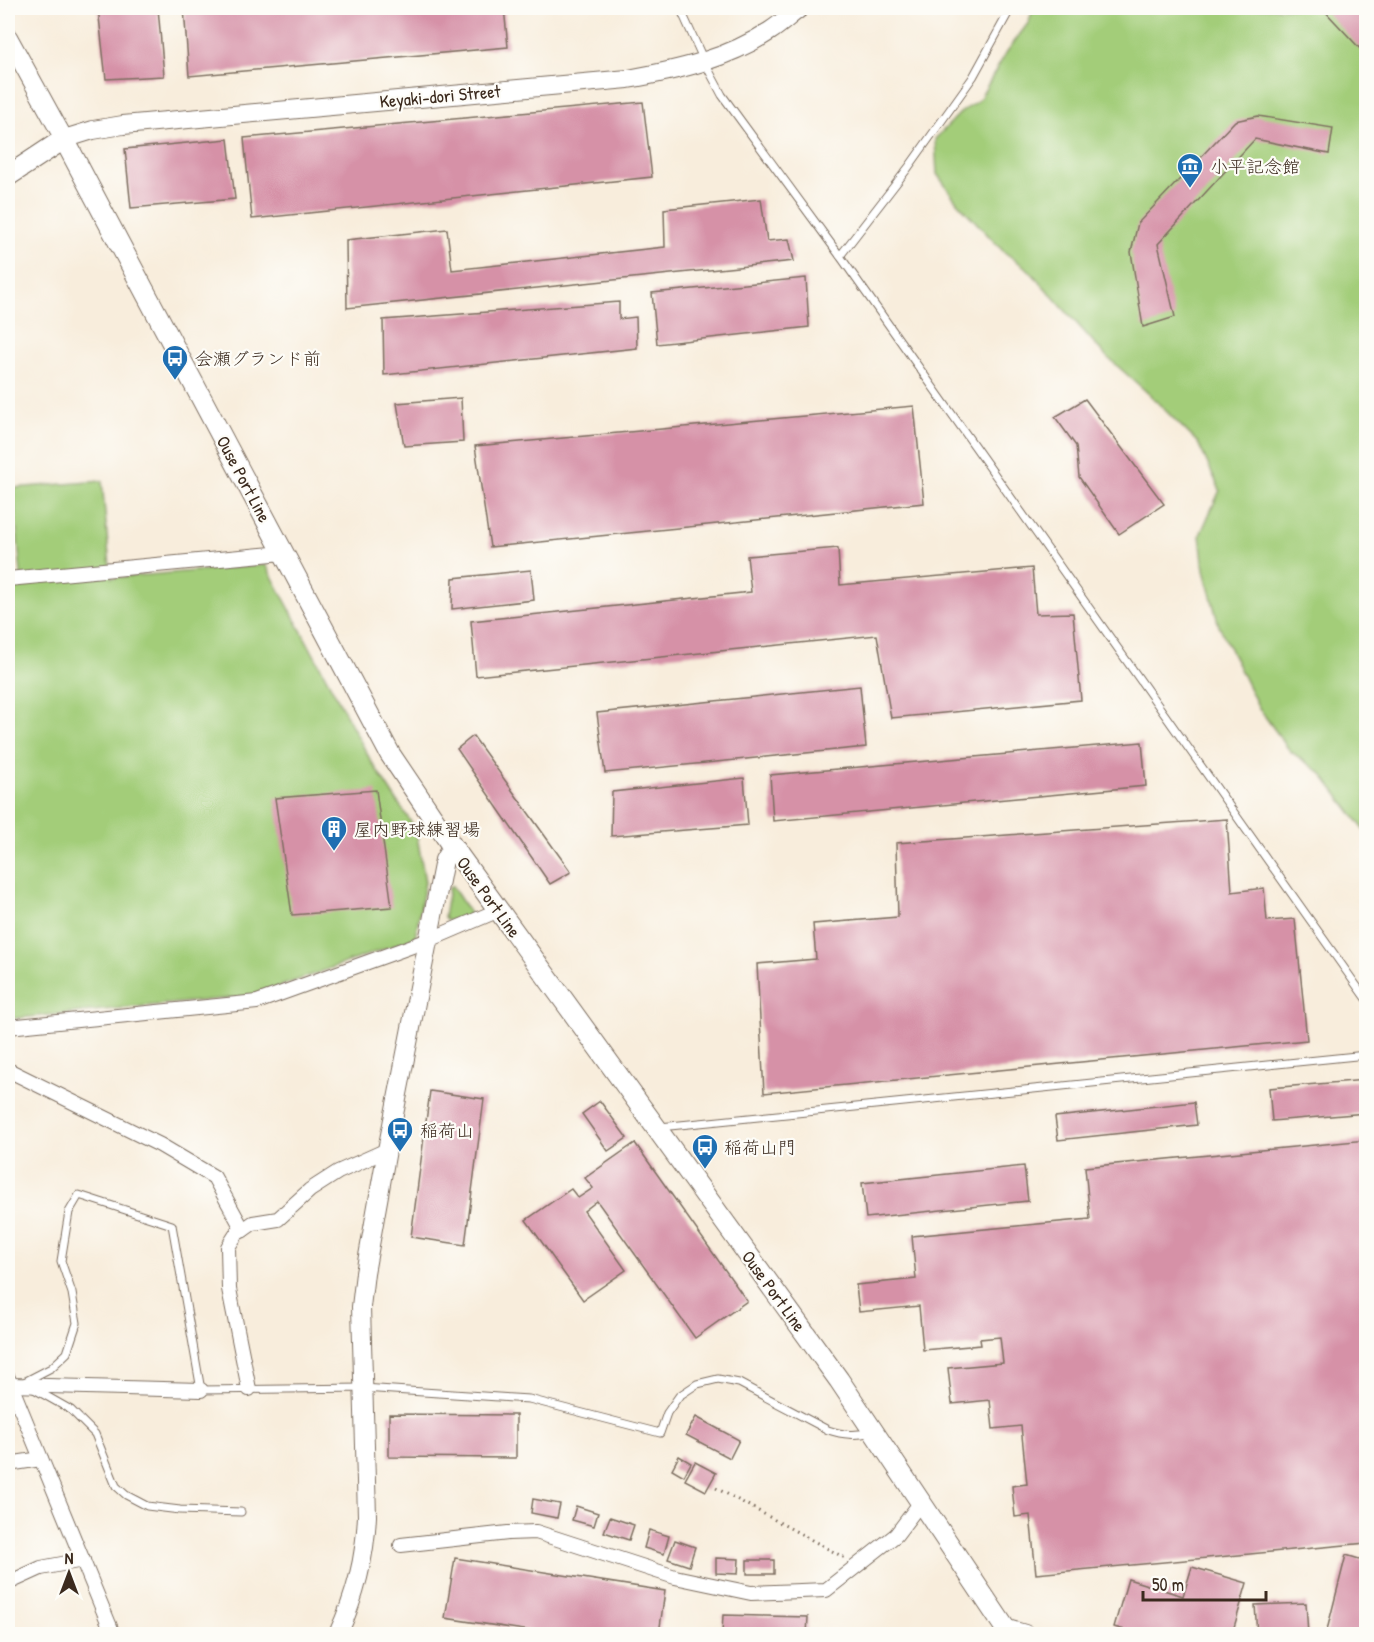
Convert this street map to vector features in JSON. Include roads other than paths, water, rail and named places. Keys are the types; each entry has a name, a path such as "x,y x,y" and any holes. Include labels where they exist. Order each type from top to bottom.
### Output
{"main road":[{"path":"8,176 64,139"},
{"name":"Ouse Port Line","path":"64,139 390,754 452,846 874,1432 1006,1631"}],"street":[{"name":"Keyaki-dori Street","path":"64,139 93,130 123,125 628,79 705,63 739,49 771,30 800,8"},
{"path":"8,38 64,139"},
{"path":"8,579 283,553"},
{"path":"338,1635 349,1611 360,1575 365,1546 367,1516 361,1307 365,1273 444,860 452,846"},
{"path":"8,1027 256,1002 429,940 499,910"},
{"path":"8,1070 150,1140 214,1176 243,1230"},
{"path":"249,1389 229,1279 228,1247 237,1233 253,1223 279,1219 310,1190 329,1178 387,1150"},
{"path":"9,1382 29,1386 201,1390"},
{"path":"9,1382 113,1635"},
{"path":"8,1464 41,1459"},
{"path":"401,1545 536,1532 675,1576 752,1593 826,1590 896,1535 921,1502"},
{"path":"8,1583 41,1568 83,1560"},
{"path":"1006,1631 1025,1635"}],"lane":[{"path":"680,8 722,95 840,256 1366,999"},
{"path":"840,256 973,77 1011,8"},
{"path":"655,1127 700,1125 1366,1055"},
{"path":"9,1382 32,1379 51,1368 67,1353 77,1323 72,1293 61,1261 69,1212 79,1196 172,1225 201,1390 363,1388 529,1399 660,1433 667,1413 679,1396 697,1384 718,1379 739,1383 828,1430 842,1435 856,1436 874,1432"},
{"path":"29,1386 70,1410 95,1434 116,1486 126,1495 147,1506 180,1510 241,1512"}],"place":[{"name":"小平記念館","path":"1190,189"},
{"name":"会瀬グランド前","path":"175,381"},
{"name":"屋内野球練習場","path":"334,852"},
{"name":"稲荷山","path":"400,1153"},
{"name":"稲荷山門","path":"705,1170"}]}
